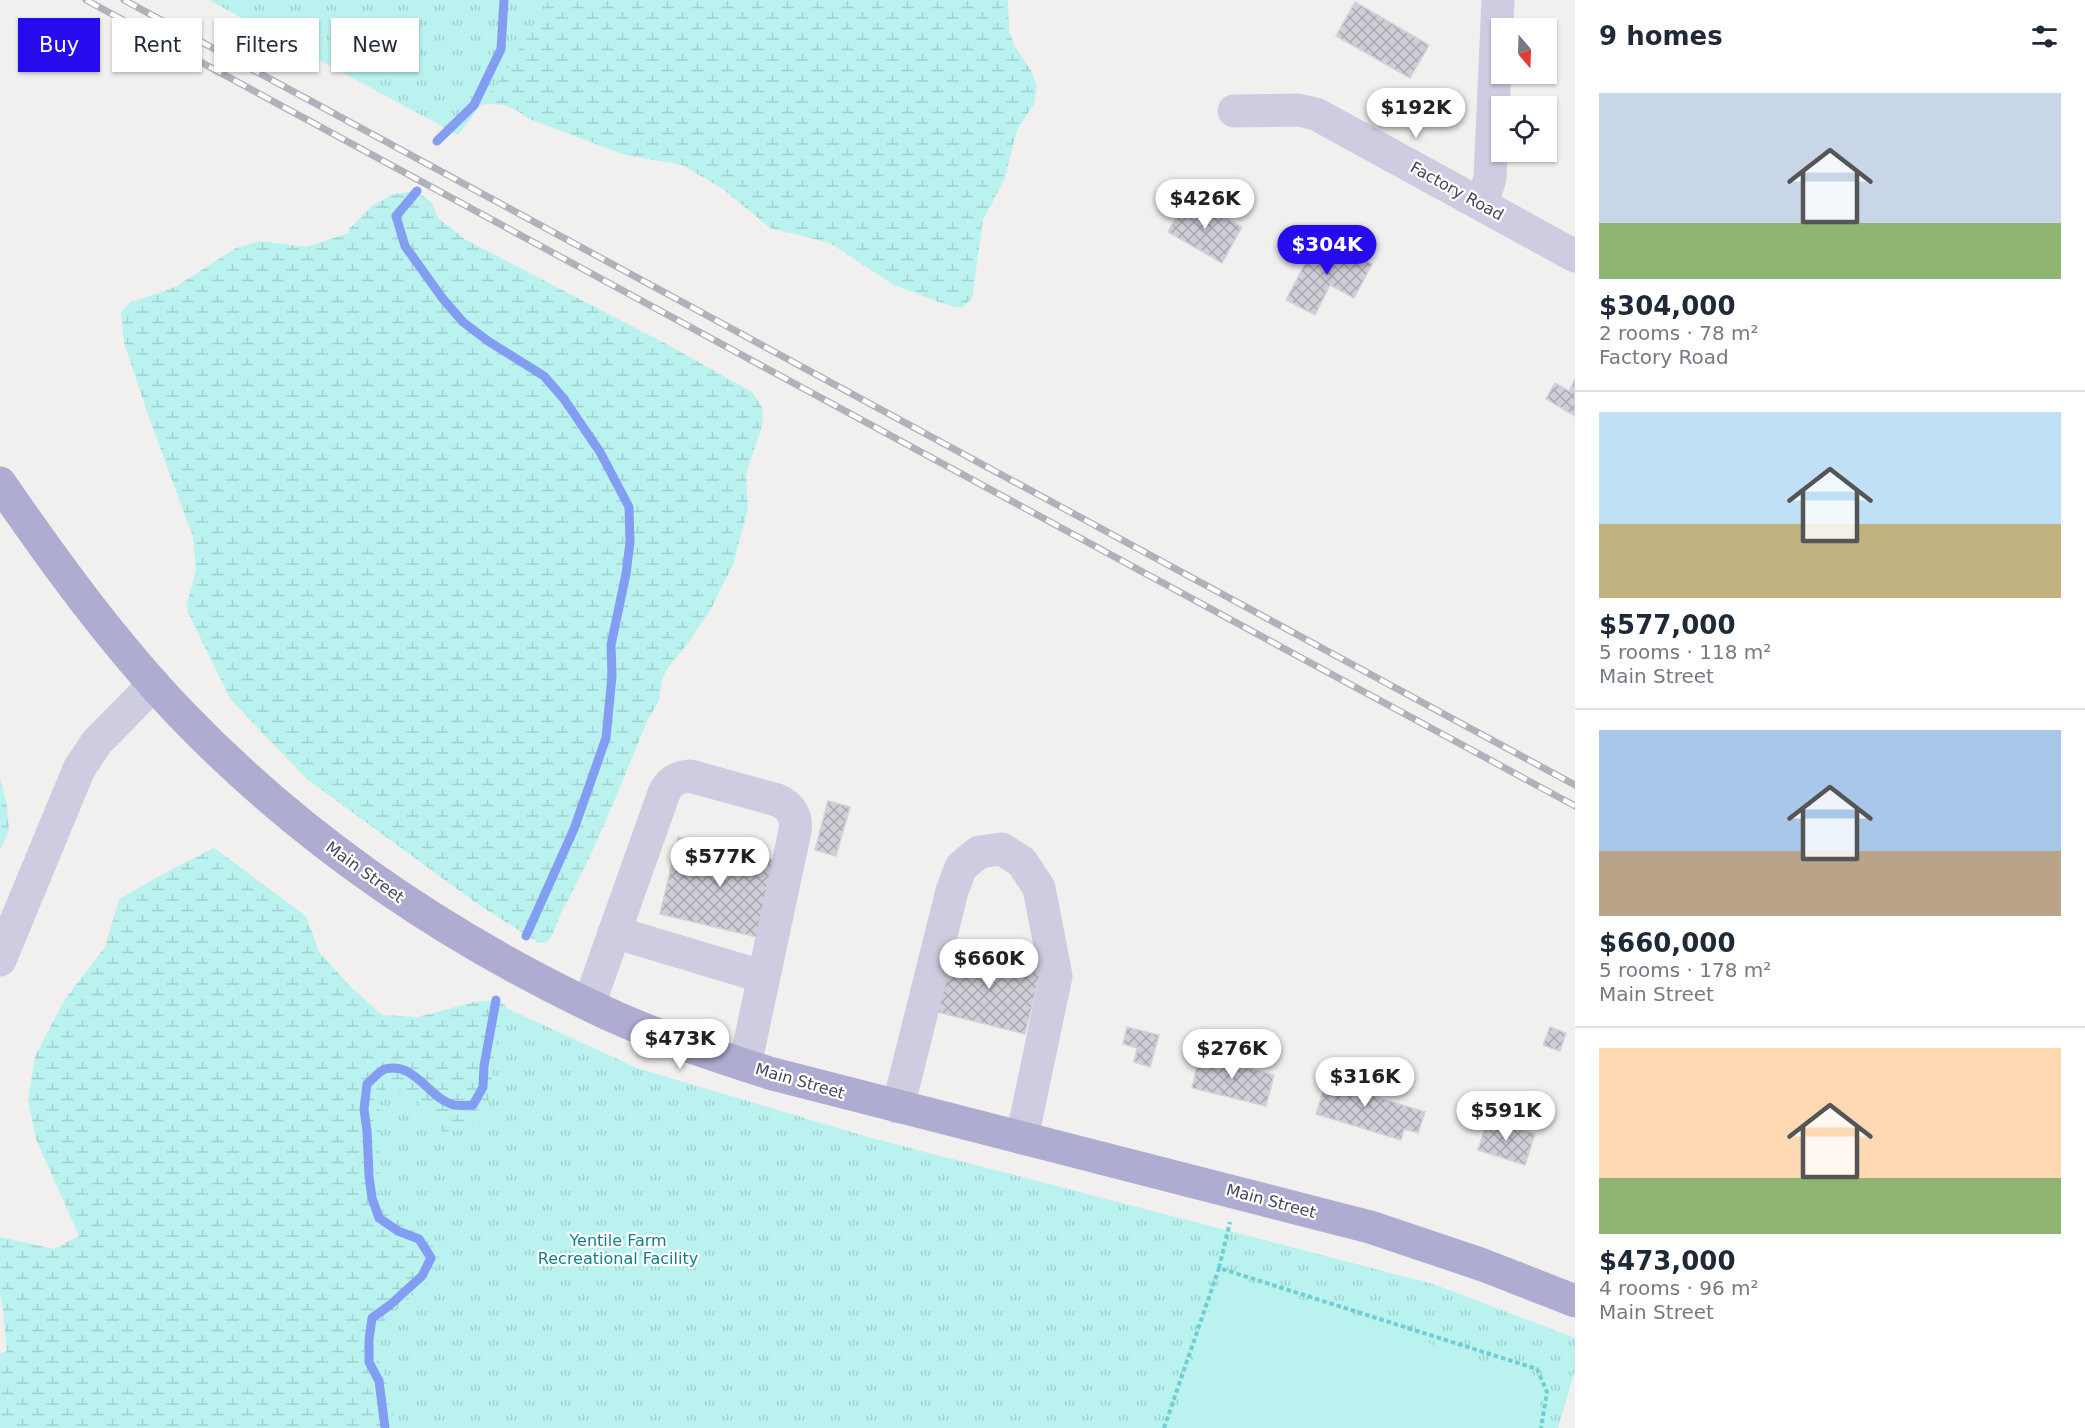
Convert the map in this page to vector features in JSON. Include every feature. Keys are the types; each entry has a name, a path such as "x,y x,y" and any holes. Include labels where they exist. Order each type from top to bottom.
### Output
{"main road":[{"name":"Main Street","path":"0,483 96,614 181,714 257,787 296,820 384,888 484,951 589,1004 692,1048 898,1107 1370,1227 1483,1265 1575,1301"}],"street":[{"path":"1482,205 1490,178 1498,0"},
{"name":"Factory Road","path":"1234,111 1298,110 1316,114 1575,256"},
{"path":"0,960 79,769 97,742 154,684"},
{"path":"589,1004 663,794 669,784 679,778 690,776 777,800 790,810 796,825 745,1065"},
{"path":"898,1107 952,891 962,867 979,852 1002,849 1022,861 1039,888 1056,976 1022,1138"},
{"path":"614,932 764,977"}],"path":[{"path":"1164,1428 1219,1268 1238,1192"},
{"path":"1219,1268 1537,1369 1547,1392 1540,1428"}],"green space":[{"path":"209,0 549,0 500,80 458,135 342,72 419,72 419,18 331,18 331,66 319,60 319,18 242,18"},
{"path":"259,0 1008,0 1009,29 1014,45 1032,72 1037,87 1034,104 1017,130 1005,178 983,220 972,299 961,308 894,285 830,243 770,228 723,189 682,165 625,155 527,118 508,107 496,104 474,105 406,72 419,72 419,18 331,18 331,35 319,29 319,18 296,18"},
{"path":"417,191 432,203 438,218 466,240 670,346 752,392 762,407 761,429 746,474 748,509 733,565 712,607 662,679 659,701 648,719 586,864 552,936 546,943 539,943 479,905 307,779 231,700 188,613 187,603 196,570 193,537 124,343 121,312 129,303 175,287 236,248 260,241 306,247 349,233 349,229 373,205 393,194"},
{"path":"0,777 7,805 9,830 0,850"},
{"path":"214,848 306,916 319,952 349,985 382,1015 418,1017 474,1002 496,1000 506,1006 508,1050 825,1428 0,1428 0,1354 7,1351 0,1295 0,1237 54,1249 79,1236 36,1139 28,1100 35,1056 65,999 105,947 119,899"},
{"name":"Yentile Farm Recreational Facility","path":"502,1006 637,1068 868,1137 1433,1284 1575,1338 1575,1370 1558,1428 395,1428 390,1391 378,1358 377,1328 431,1279 439,1256 426,1234 388,1215 379,1194 380,1100 387,1086 404,1091 419,1103 443,1132 461,1130 477,1124 488,1105"},
{"path":"1236,1278 1534,1379 1541,1396 1531,1428 1170,1428 1218,1285"}],"building":[{"path":"1355,2 1429,45 1410,78 1336,36"},
{"path":"1187,197 1242,227 1222,263 1168,232"},
{"path":"1319,237 1372,264 1354,298 1330,285 1315,315 1286,300"},
{"path":"1575,379 1575,416 1546,399 1555,383 1569,391"},
{"path":"828,801 850,807 836,856 815,850"},
{"path":"678,837 779,861 761,938 660,914"},
{"path":"953,947 1041,969 1025,1034 937,1012"},
{"path":"1127,1027 1159,1035 1150,1067 1134,1062 1137,1048 1123,1044"},
{"path":"1550,1027 1566,1033 1560,1051 1543,1045"},
{"path":"1200,1053 1247,1064 1246,1068 1274,1075 1266,1106 1192,1088"},
{"path":"1330,1068 1359,1076 1354,1092 1361,1094 1363,1087 1374,1091 1373,1096 1425,1112 1418,1133 1404,1129 1401,1140 1316,1114"},
{"path":"1488,1119 1535,1134 1525,1165 1478,1150"}],"waterway":[{"path":"437,141 474,105 501,49 504,0"},
{"path":"417,191 396,216 405,246 443,299 463,322 488,341 544,376 564,399 600,452 629,507 630,542 626,574 611,645 612,676 606,738 574,829 526,936"},
{"path":"385,1428 379,1381 369,1362 372,1318 422,1276 431,1258 419,1239 398,1231 379,1218 372,1198 369,1176 364,1109 367,1084 383,1070 396,1068 413,1075 445,1101 454,1105 473,1105 483,1087 484,1066 496,1000"}],"railway":[{"path":"86,0 1575,806"},
{"path":"124,0 1575,785"}]}
